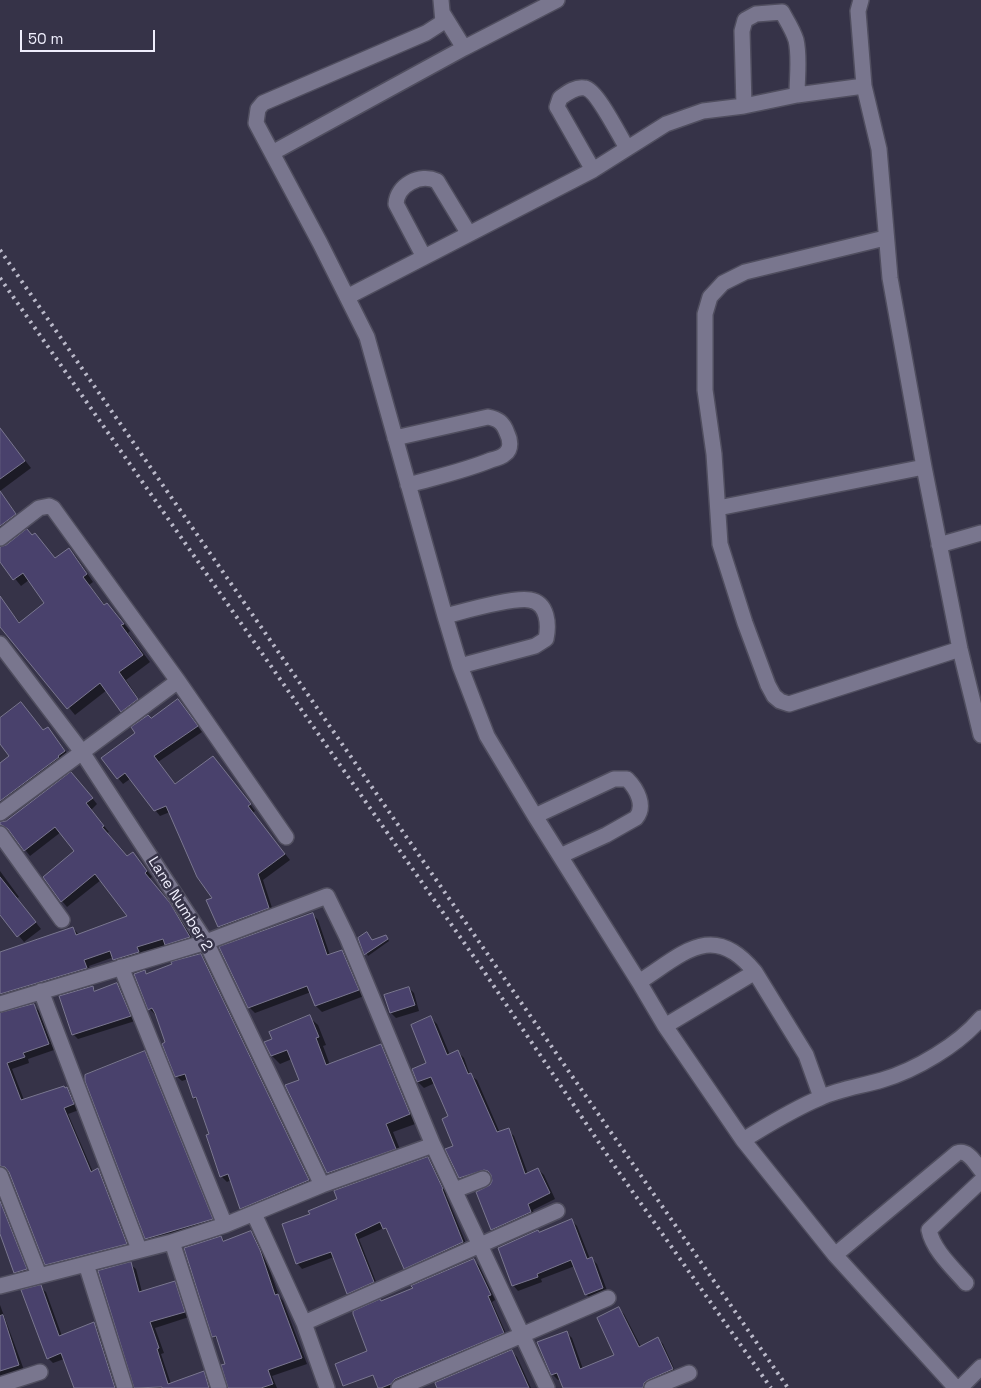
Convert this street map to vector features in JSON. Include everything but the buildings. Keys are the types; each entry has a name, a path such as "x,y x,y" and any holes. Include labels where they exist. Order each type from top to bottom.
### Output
{"street":[{"path":"272,153 464,48 557,0"},
{"path":"861,0 858,11 864,86 879,148 885,238 890,278 939,545 960,650 981,735"},
{"path":"442,7 464,48"},
{"path":"442,7 442,22 426,33 263,104 258,109 256,123 367,337 460,666 487,736 534,816 665,1026 743,1140 836,1254 956,1388"},
{"path":"744,106 742,31 745,20 756,14 782,12 792,30 796,40 797,95"},
{"path":"347,297 593,170 666,124 703,111 864,86"},
{"path":"593,170 557,106 560,98 579,88 589,90 597,98 627,148"},
{"path":"424,257 396,204 396,196 399,191 412,181 430,178 437,181 469,234"},
{"path":"885,238 745,272 723,283 710,296 705,314 706,390 714,454 720,544 745,624 768,685 774,696 780,701 789,704 960,650"},
{"path":"395,438 488,417 498,419 508,435 510,444 509,450 505,455 478,465 408,485"},
{"path":"718,508 924,467"},
{"path":"0,538 39,508 49,506 54,508 178,680 286,837"},
{"path":"939,545 981,533"},
{"path":"445,616 518,600 532,600 541,606 546,615 548,627 546,639 535,646 460,666"},
{"name":"Lane Number 2","path":"0,644 82,752 206,942 322,1186"},
{"path":"0,813 178,680"},
{"path":"534,816 614,779 627,779 632,784 641,802 639,814 636,818 606,835 560,856"},
{"path":"0,834 62,920"},
{"path":"0,1004 206,942 326,896 347,937 433,1144 547,1388"},
{"path":"639,982 685,952 703,944 719,945 734,951 755,972 806,1055 821,1097"},
{"path":"121,967 225,1225"},
{"path":"665,1026 755,972"},
{"path":"41,991 139,1249"},
{"path":"743,1140 778,1118 821,1097 885,1080 922,1064 939,1054 981,1018"},
{"path":"0,1286 172,1242 225,1225 433,1144"},
{"path":"836,1254 957,1153 961,1151 966,1153 981,1170"},
{"path":"0,1175 39,1275"},
{"path":"455,1190 483,1179"},
{"path":"966,1283 935,1246 930,1238 929,1230 981,1181"},
{"path":"304,1323 557,1211"},
{"path":"254,1214 304,1323 327,1388"},
{"path":"172,1242 219,1388"},
{"path":"86,1264 125,1388"},
{"path":"399,1388 608,1298"},
{"path":"960,1388 981,1367"},
{"path":"0,1385 40,1372"},
{"path":"652,1388 689,1373"}],"railway":[{"path":"0,250 788,1388"},
{"path":"0,278 481,967 618,1171 771,1388"}]}
